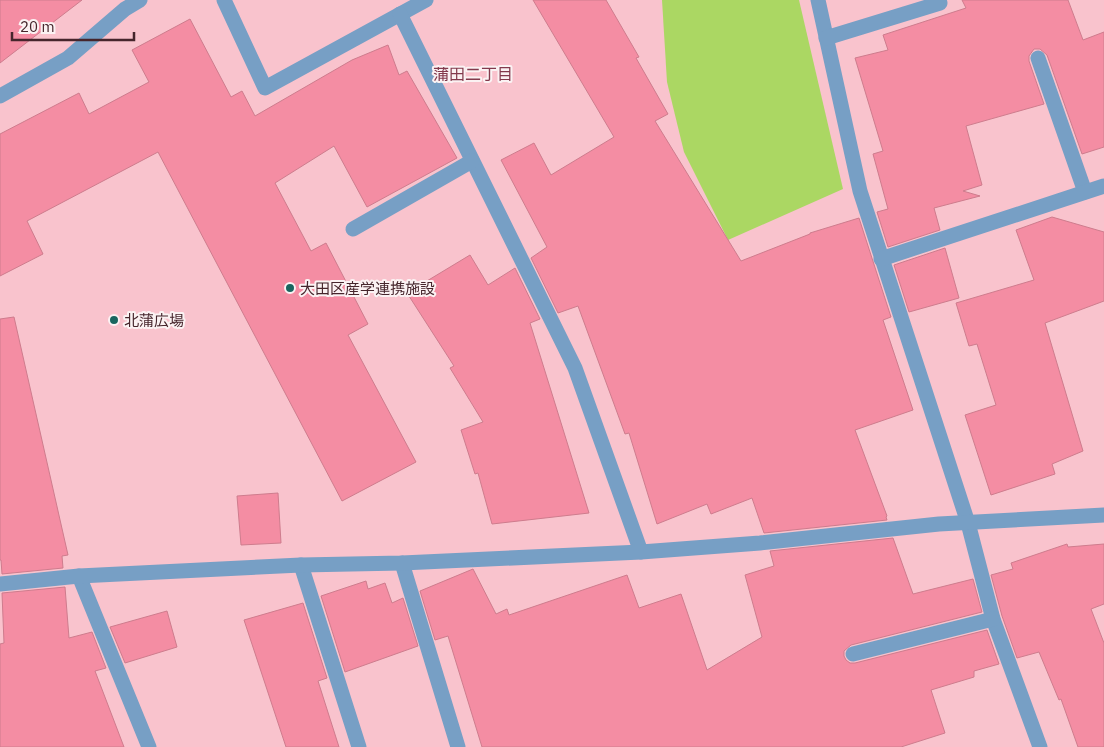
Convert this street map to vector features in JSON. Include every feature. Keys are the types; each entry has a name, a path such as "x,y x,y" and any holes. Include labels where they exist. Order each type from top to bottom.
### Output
{"street":[{"path":"0,96 68,58 125,9 140,0"},
{"path":"224,0 265,88 426,0"},
{"path":"818,0 860,192 968,523 993,619 1040,747"},
{"path":"826,38 940,3"},
{"path":"400,14 574,368 641,552"},
{"path":"1038,58 1085,192"},
{"path":"353,229 472,161"},
{"path":"881,259 1104,186"},
{"path":"0,584 79,576 301,565 402,563 641,552 760,543 939,524 1104,515"},
{"path":"402,563 458,747"},
{"path":"301,565 359,747"},
{"path":"79,576 149,747"},
{"path":"853,654 993,619"}],"green space":[{"path":"662,0 799,0 843,189 728,240 684,152 667,82"}],"building":[{"path":"0,0 82,0 0,63"},
{"path":"533,0 606,0 639,57 636,58 668,114 655,121 741,261 810,233 859,218 891,317 883,320 913,410 855,430 887,520 764,533 752,498 711,514 707,504 657,524 629,433 625,434 578,306 558,313 531,258 547,247 501,160 534,143 551,175 614,137"},
{"path":"962,0 1068,0 1083,40 1104,32 1104,147 1082,154 1047,55 1040,49 1034,49 1029,56 1029,61 1044,104 966,126 982,185 963,191 980,196 934,208 940,230 888,247 877,212 888,209 873,154 883,151 855,58 888,50 883,35 966,8"},
{"name":"大田区産学連携施設","path":"190,19 231,97 242,91 255,116 352,60 388,45 399,75 407,71 457,158 367,207 334,146 275,183 311,251 326,243 368,324 348,335 416,462 342,501 158,152 27,221 43,254 0,276 0,134 79,93 89,114 149,82 132,50"},
{"path":"1052,217 1104,232 1104,301 1045,323 1083,451 1052,464 1055,474 991,495 965,415 996,405 977,344 969,346 956,303 1034,280 1016,230"},
{"path":"945,248 959,298 909,312 894,265"},
{"path":"470,255 488,285 515,268 540,319 530,323 589,513 492,524 478,473 475,474 461,430 483,422 450,368 454,366 407,293"},
{"path":"14,317 68,555 62,556 63,568 2,574 0,560 0,319"},
{"path":"278,493 281,543 241,545 237,496"},
{"path":"893,538 913,594 973,579 982,612 851,645 844,651 846,660 850,663 855,663 987,630 999,664 974,671 974,677 931,690 945,733 901,747 482,747 448,636 435,640 420,591 473,569 496,614 507,609 509,615 627,575 639,608 681,594 707,670 762,637 745,575 774,566 770,551"},
{"path":"1067,544 1068,547 1104,544 1104,604 1091,609 1104,643 1104,747 1078,747 1061,699 1059,700 1039,652 1017,658 1002,616 991,575 1013,569 1011,563"},
{"path":"366,581 368,589 385,583 392,603 403,598 418,646 345,672 321,596"},
{"path":"65,587 69,638 92,632 106,668 95,671 124,747 0,747 0,644 4,643 2,593"},
{"path":"303,603 327,678 318,681 339,747 286,747 244,620"},
{"path":"167,611 177,647 125,663 110,627"}],"place":[{"name":"大田区産学連携施設","path":"290,288"},
{"name":"北蒲広場","path":"114,320"}],"district":[{"name":"蒲田二丁目","path":"473,74"}]}
